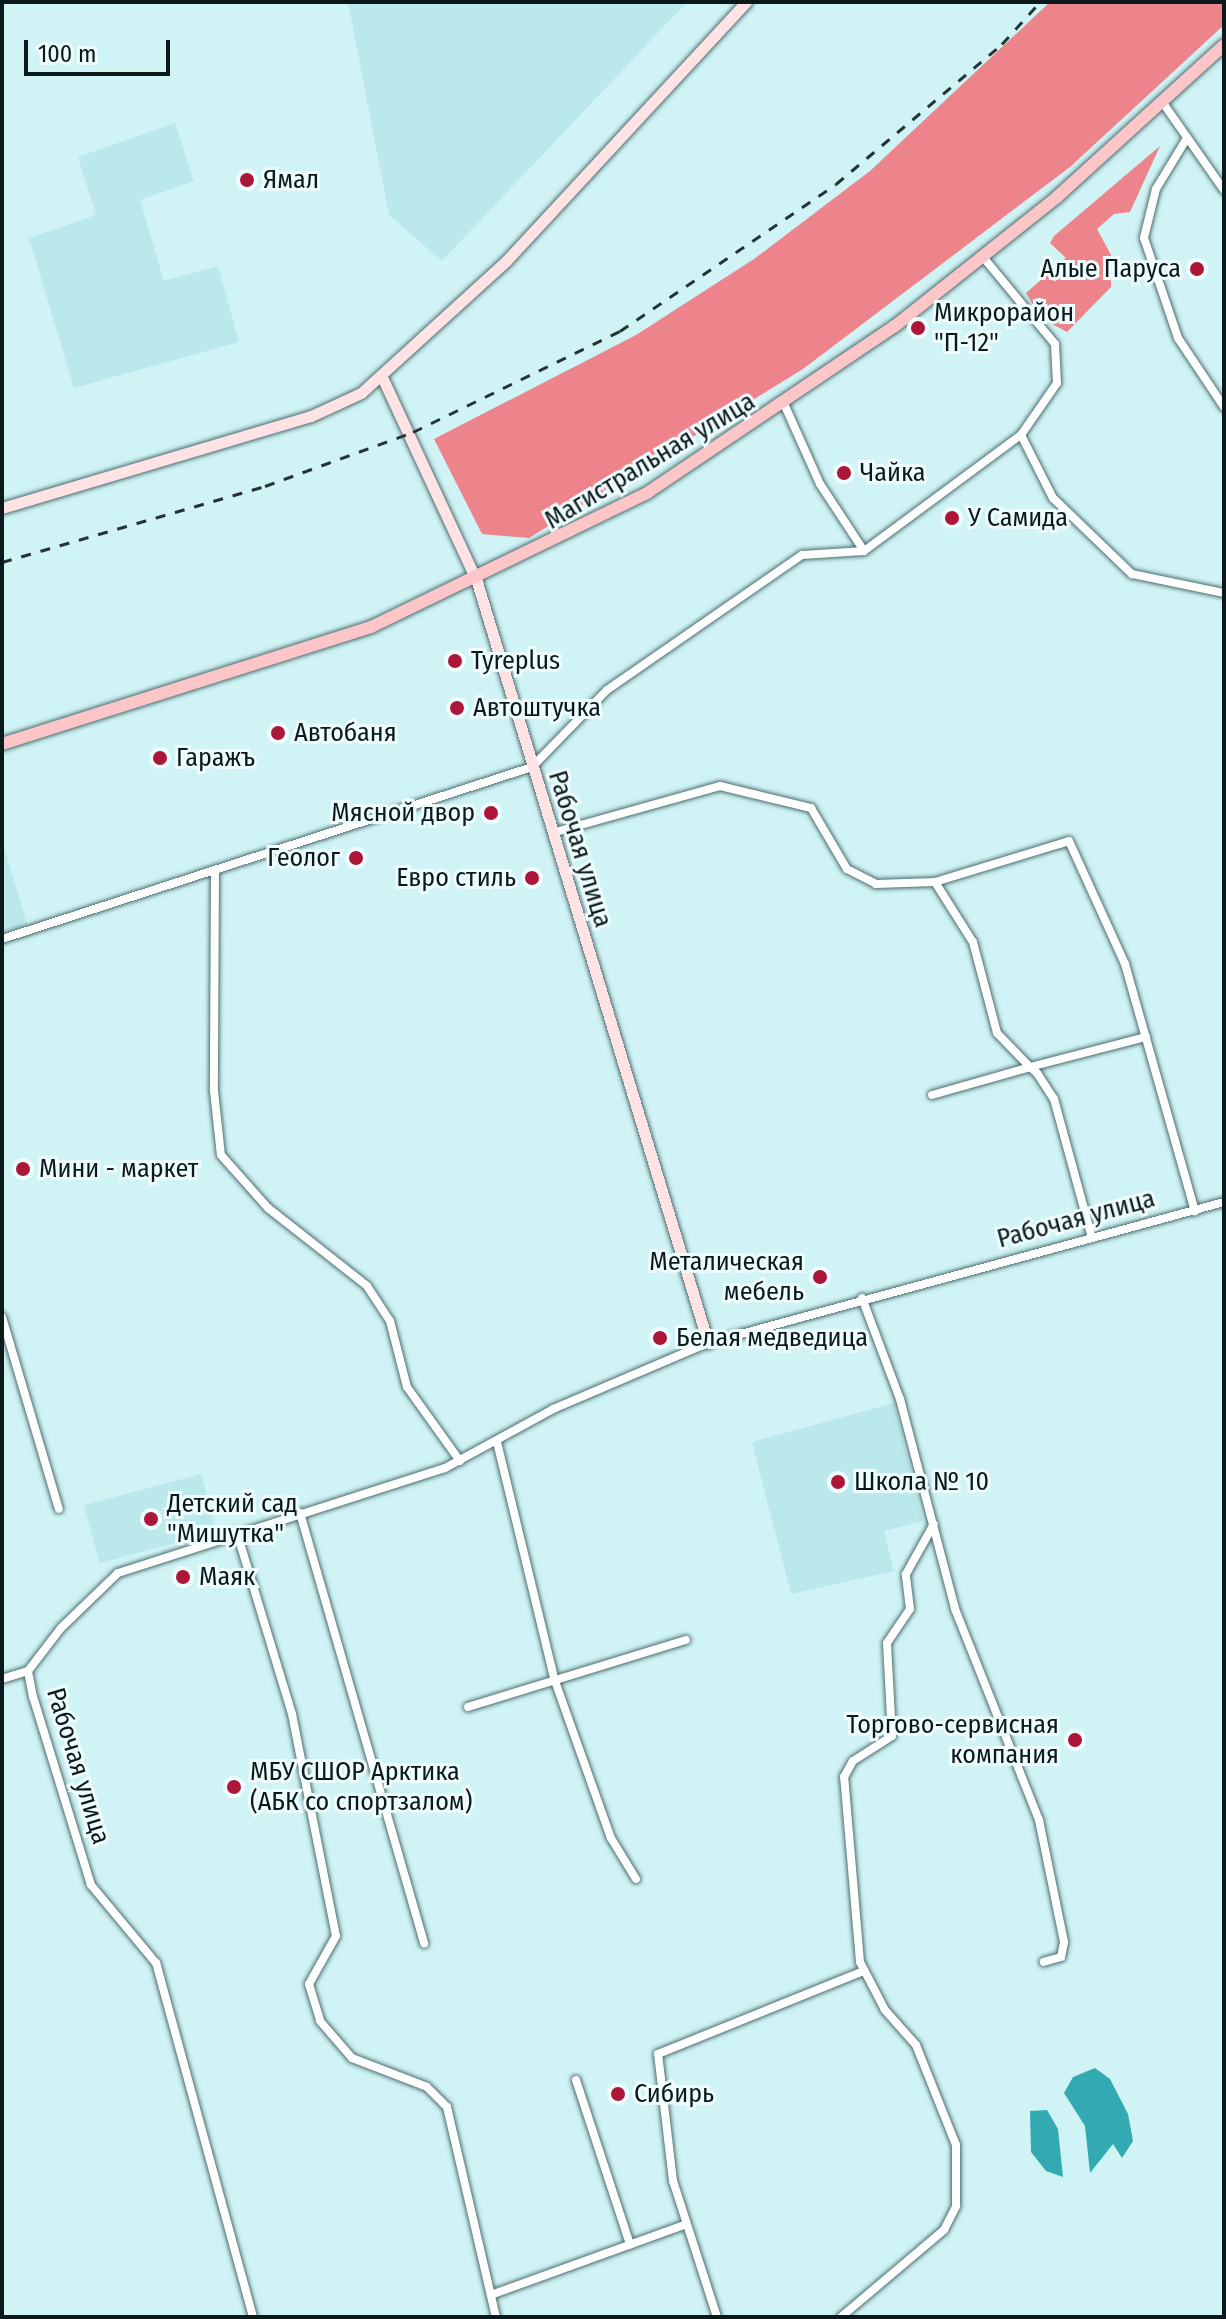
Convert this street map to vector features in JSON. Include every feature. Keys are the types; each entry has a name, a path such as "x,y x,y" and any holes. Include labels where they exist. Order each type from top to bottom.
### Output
{"main road":[{"path":"2,508 311,416 382,377 507,260 746,2"},
{"name":"Магистральная улица","path":"2,744 312,649 477,582 647,493 785,406 983,257 1163,103 1224,45"},
{"name":"Рабочая улица","path":"382,377 477,582 708,1343"}],"street":[{"path":"1163,103 1224,190"},
{"path":"1187,138 1156,189 1144,238 1178,338 1224,407"},
{"path":"2,939 532,767 607,690 802,555 864,551 1021,435 1057,383 1059,362 1055,344 983,257"},
{"path":"785,406 820,484 864,551"},
{"path":"1021,435 1053,498 1132,574 1224,593"},
{"path":"552,833 720,786 811,808 842,861 866,882 935,882 1069,841 1107,912 1195,1211"},
{"path":"215,870 214,1091 221,1155 268,1208 367,1286 390,1321 407,1387 460,1461"},
{"path":"935,882 973,942 997,1033 1030,1067 1054,1099 1092,1238"},
{"path":"932,1095 1146,1037"},
{"name":"Рабочая улица","path":"253,2317 156,1963 91,1885 28,1671 107,1579 237,1533 460,1461 553,1409 708,1343 862,1298 1224,1202"},
{"path":"862,1298 875,1320 934,1524 955,1609 1035,1809 1056,1885 1064,1950 1044,1962"},
{"path":"3,1323 59,1509"},
{"path":"497,1442 555,1681 611,1838 636,1879"},
{"path":"300,1513 424,1944"},
{"path":"841,2317 944,2230 960,2173 956,2145 916,2045 863,1971 844,1777 853,1761 892,1736 887,1643 910,1609 906,1574 934,1524"},
{"path":"237,1533 292,1714 336,1936 309,1984 320,2021 352,2058 427,2087 447,2107 496,2317"},
{"path":"468,1707 686,1640"},
{"path":"2,1679 28,1671"},
{"path":"717,2317 684,2225 658,2054 863,1971"},
{"path":"576,2080 630,2244"},
{"path":"491,2295 684,2225"}],"shaded area":[{"path":"348,2 687,2 442,261 389,215"},
{"path":"1050,2 1224,2 1224,25 1070,167 803,369 529,538 482,534 434,439 636,335 754,259 870,171"},
{"path":"175,123 194,181 140,200 164,281 218,266 239,342 74,388 29,238 96,215 78,157"},
{"path":"1160,146 1130,212 1114,214 1097,229 1111,255 1111,287 1067,332 1041,318 1026,293 1066,258 1050,243 1054,236"},
{"path":"2,841 27,924 2,932"},
{"name":"Школа № 10","path":"894,1403 923,1521 884,1531 894,1571 791,1594 752,1442"},
{"name":"Детский сад \"Мишутка\"","path":"201,1474 217,1532 100,1563 84,1505"}],"water":[{"path":"1095,2068 1110,2079 1128,2114 1133,2141 1122,2158 1113,2144 1090,2173 1085,2126 1064,2093 1073,2077"},
{"path":"1047,2110 1058,2129 1063,2177 1046,2171 1031,2152 1030,2111"}],"railway":[{"path":"2,562 265,486 413,432 620,331 836,184 1002,44 1040,2"}],"place":[{"name":"Ямал","path":"247,180"},
{"name":"Алые Паруса","path":"1197,269"},
{"name":"Микрорайон \"П-12\"","path":"918,328"},
{"name":"Чайка","path":"844,473"},
{"name":"У Самида","path":"952,518"},
{"name":"Tyreplus","path":"455,661"},
{"name":"Автоштучка","path":"457,708"},
{"name":"Автобаня","path":"278,733"},
{"name":"Гаражъ","path":"160,758"},
{"name":"Мясной двор","path":"491,813"},
{"name":"Геолог","path":"356,858"},
{"name":"Евро стиль","path":"532,878"},
{"name":"Мини - маркет","path":"23,1169"},
{"name":"Металическая мебель","path":"820,1277"},
{"name":"Белая медведица","path":"660,1338"},
{"name":"Школа № 10","path":"838,1482"},
{"name":"Детский сад \"Мишутка\"","path":"151,1519"},
{"name":"Маяк","path":"183,1577"},
{"name":"Торгово-сервисная компания","path":"1075,1740"},
{"name":"МБУ СШОР Арктика (АБК со спортзалом)","path":"234,1787"},
{"name":"Сибирь","path":"618,2094"}]}
